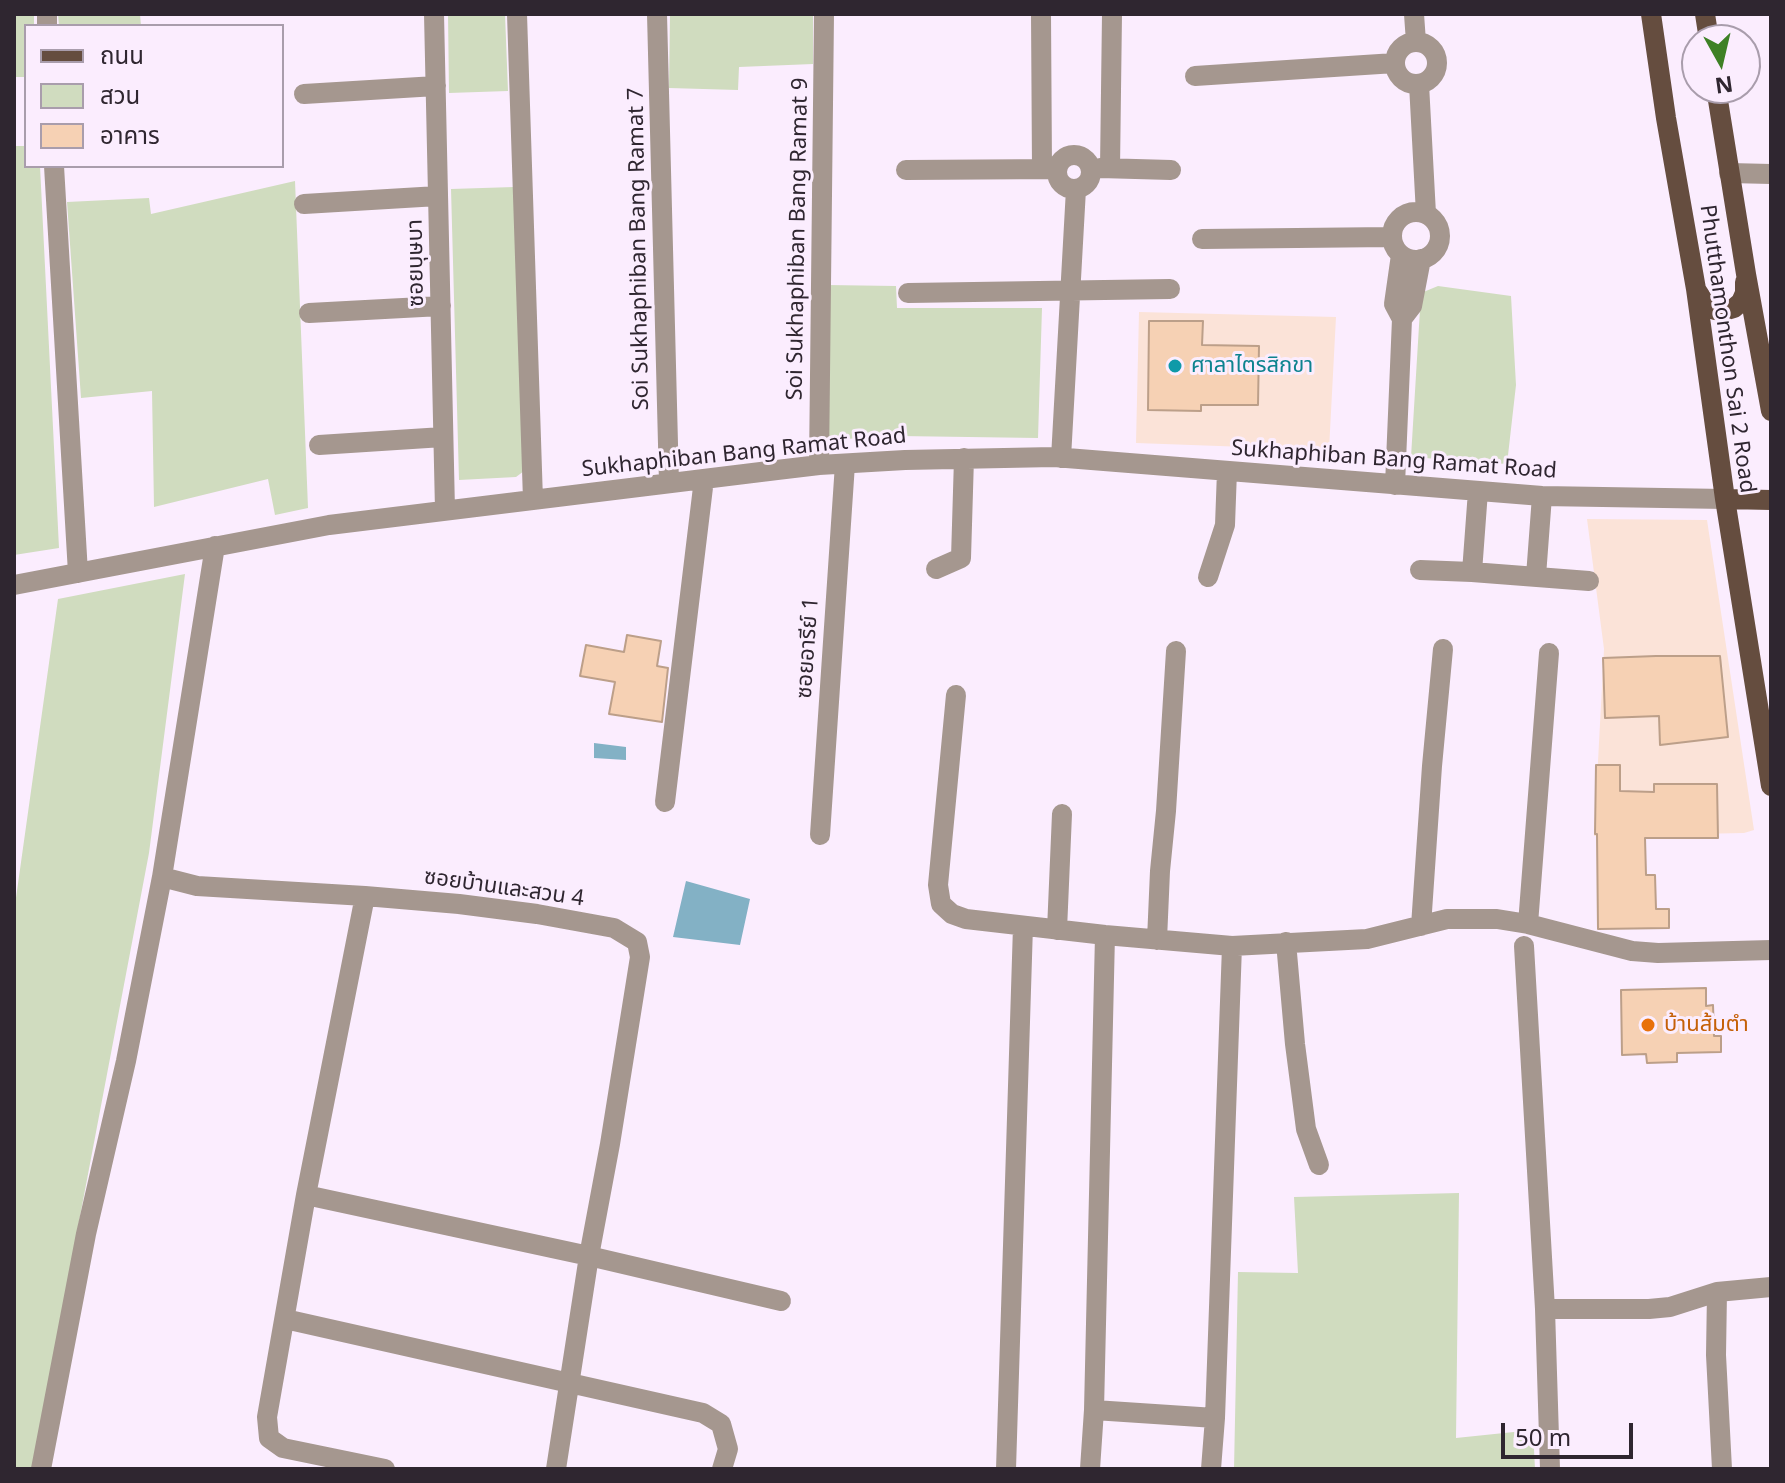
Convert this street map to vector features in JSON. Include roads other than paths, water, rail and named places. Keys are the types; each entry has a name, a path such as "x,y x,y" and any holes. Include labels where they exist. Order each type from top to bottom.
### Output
{"main road":[{"name":"Phutthamonthon Sai 2 Road","path":"1651,14 1771,786"},
{"name":"Phutthamonthon Sai 2 Road","path":"1718,104 1771,411"},
{"path":"1696,289 1706,305 1715,310 1734,308 1745,293 1746,274"},
{"path":"1725,499 1771,500"},
{"path":"1762,733 1771,703"}],"street":[{"name":"ซอยบุษบา","path":"434,14 445,510"},
{"path":"517,14 533,500"},
{"name":"Soi Sukhaphiban Bang Ramat 7","path":"657,14 669,483"},
{"name":"Soi Sukhaphiban Bang Ramat 9","path":"819,465 824,14"},
{"path":"1041,14 1050,169"},
{"path":"1100,168 1112,14"},
{"path":"1414,14 1416,42"},
{"path":"1416,42 1430,48 1437,62 1432,76 1419,84 1405,81 1395,63 1401,48 1416,42"},
{"path":"1195,76 1395,63"},
{"path":"1419,84 1426,214"},
{"path":"304,94 436,86"},
{"path":"1050,169 1072,156 1083,158 1100,168"},
{"path":"54,168 78,573"},
{"path":"906,170 1050,169 1057,174 1061,184 1071,189 1086,183 1090,173 1100,168 1171,170"},
{"path":"1729,173 1771,174"},
{"path":"1061,458 1076,189"},
{"path":"304,204 438,196"},
{"path":"1418,211 1437,224 1440,238 1434,252 1411,257 1394,247 1391,237 1396,221 1402,215 1418,211"},
{"path":"1202,239 1391,237"},
{"path":"1395,485 1402,319 1394,304 1411,257"},
{"path":"908,293 1170,289"},
{"path":"309,313 441,306"},
{"path":"319,445 443,437"},
{"path":"936,569 961,558 964,458"},
{"name":"Sukhaphiban Bang Ramat Road","path":"14,585 329,525 819,465 964,458 1061,458 1542,496 1725,499"},
{"name":"ซอยอารีย์ 1","path":"820,835 845,464"},
{"path":"1208,577 1225,525 1227,471"},
{"path":"665,802 704,479"},
{"path":"1472,572 1478,491"},
{"path":"1536,576 1542,496"},
{"path":"41,1469 86,1234 126,1061 162,877 215,546"},
{"path":"1420,570 1589,581"},
{"path":"1421,926 1443,649"},
{"path":"1157,940 1176,651"},
{"path":"1528,924 1549,653"},
{"path":"956,695 938,885 941,904 952,914 966,919 1232,946 1367,939 1447,919 1497,919 1632,951 1771,950"},
{"path":"1057,930 1062,814"},
{"name":"ซอยบ้านและสวน 4","path":"162,877 197,886 365,896 537,914 614,928 637,942 640,957 556,1469"},
{"path":"365,896 306,1195 267,1417 269,1438 283,1448 385,1469"},
{"path":"1006,1469 1023,926"},
{"path":"1090,1469 1105,935"},
{"path":"1286,942 1306,1129 1319,1165"},
{"path":"1211,1469 1232,946"},
{"path":"1524,946 1545,1309 1550,1469"},
{"path":"306,1195 781,1301"},
{"path":"1545,1309 1670,1307 1717,1292 1771,1287"},
{"path":"1717,1292 1716,1355 1722,1469"},
{"path":"285,1319 703,1413 721,1424 728,1449 722,1469"},
{"path":"1094,1410 1215,1418"}],"water":[{"path":"594,743 626,747 626,760 594,758"},
{"path":"686,881 750,899 740,945 673,937"}],"place":[{"name":"ศาลาไตรสิกขา","path":"1175,366"},
{"name":"บ้านส้มตำ","path":"1648,1025"}]}
